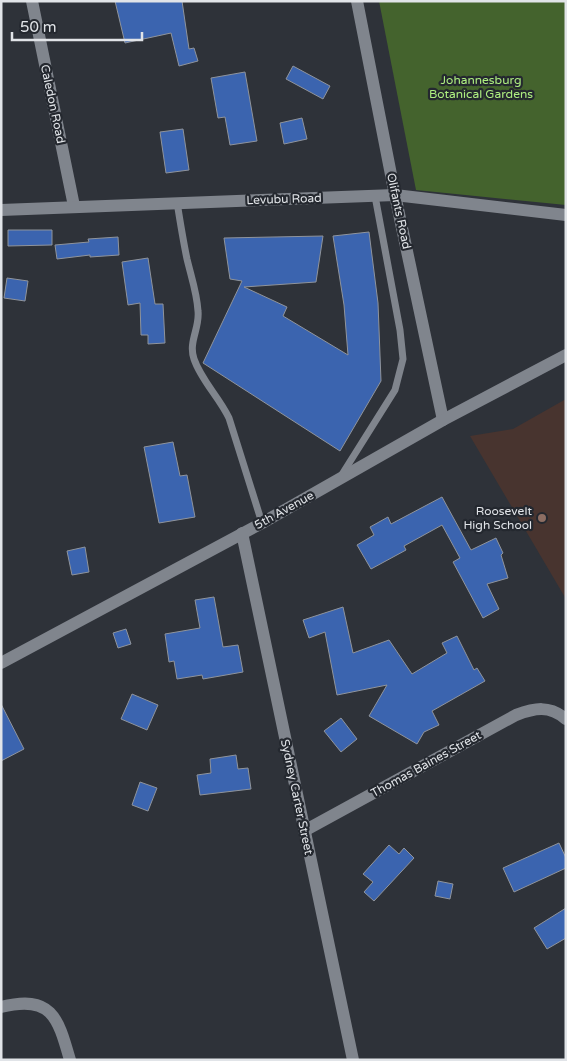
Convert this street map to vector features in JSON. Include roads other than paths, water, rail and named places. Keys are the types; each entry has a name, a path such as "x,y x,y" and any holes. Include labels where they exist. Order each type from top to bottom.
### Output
{"street":[{"name":"Caledon Road","path":"32,1 74,206"},
{"name":"Olifants Road","path":"357,1 395,195 444,420"},
{"name":"Levubu Road","path":"1,210 395,195 566,215"},
{"name":"5th Avenue","path":"1,662 242,533 444,420 566,355"},
{"name":"Sydney Carter Street","path":"242,533 353,1060"},
{"name":"Thomas Baines Street","path":"304,831 516,715 539,708 551,710 566,719"},
{"path":"1,1007 28,1003 47,1008 57,1022 70,1060"}],"lane":[{"path":"339,479 395,390 403,359 400,330 375,196"},
{"path":"177,202 186,258 198,311 198,320 191,347 193,358 222,403 229,418 262,522"}],"place":[{"name":"Roosevelt High School","path":"542,518"}],"park label":[{"name":"Johannesburg Botanical Gardens","path":"481,87"}]}
